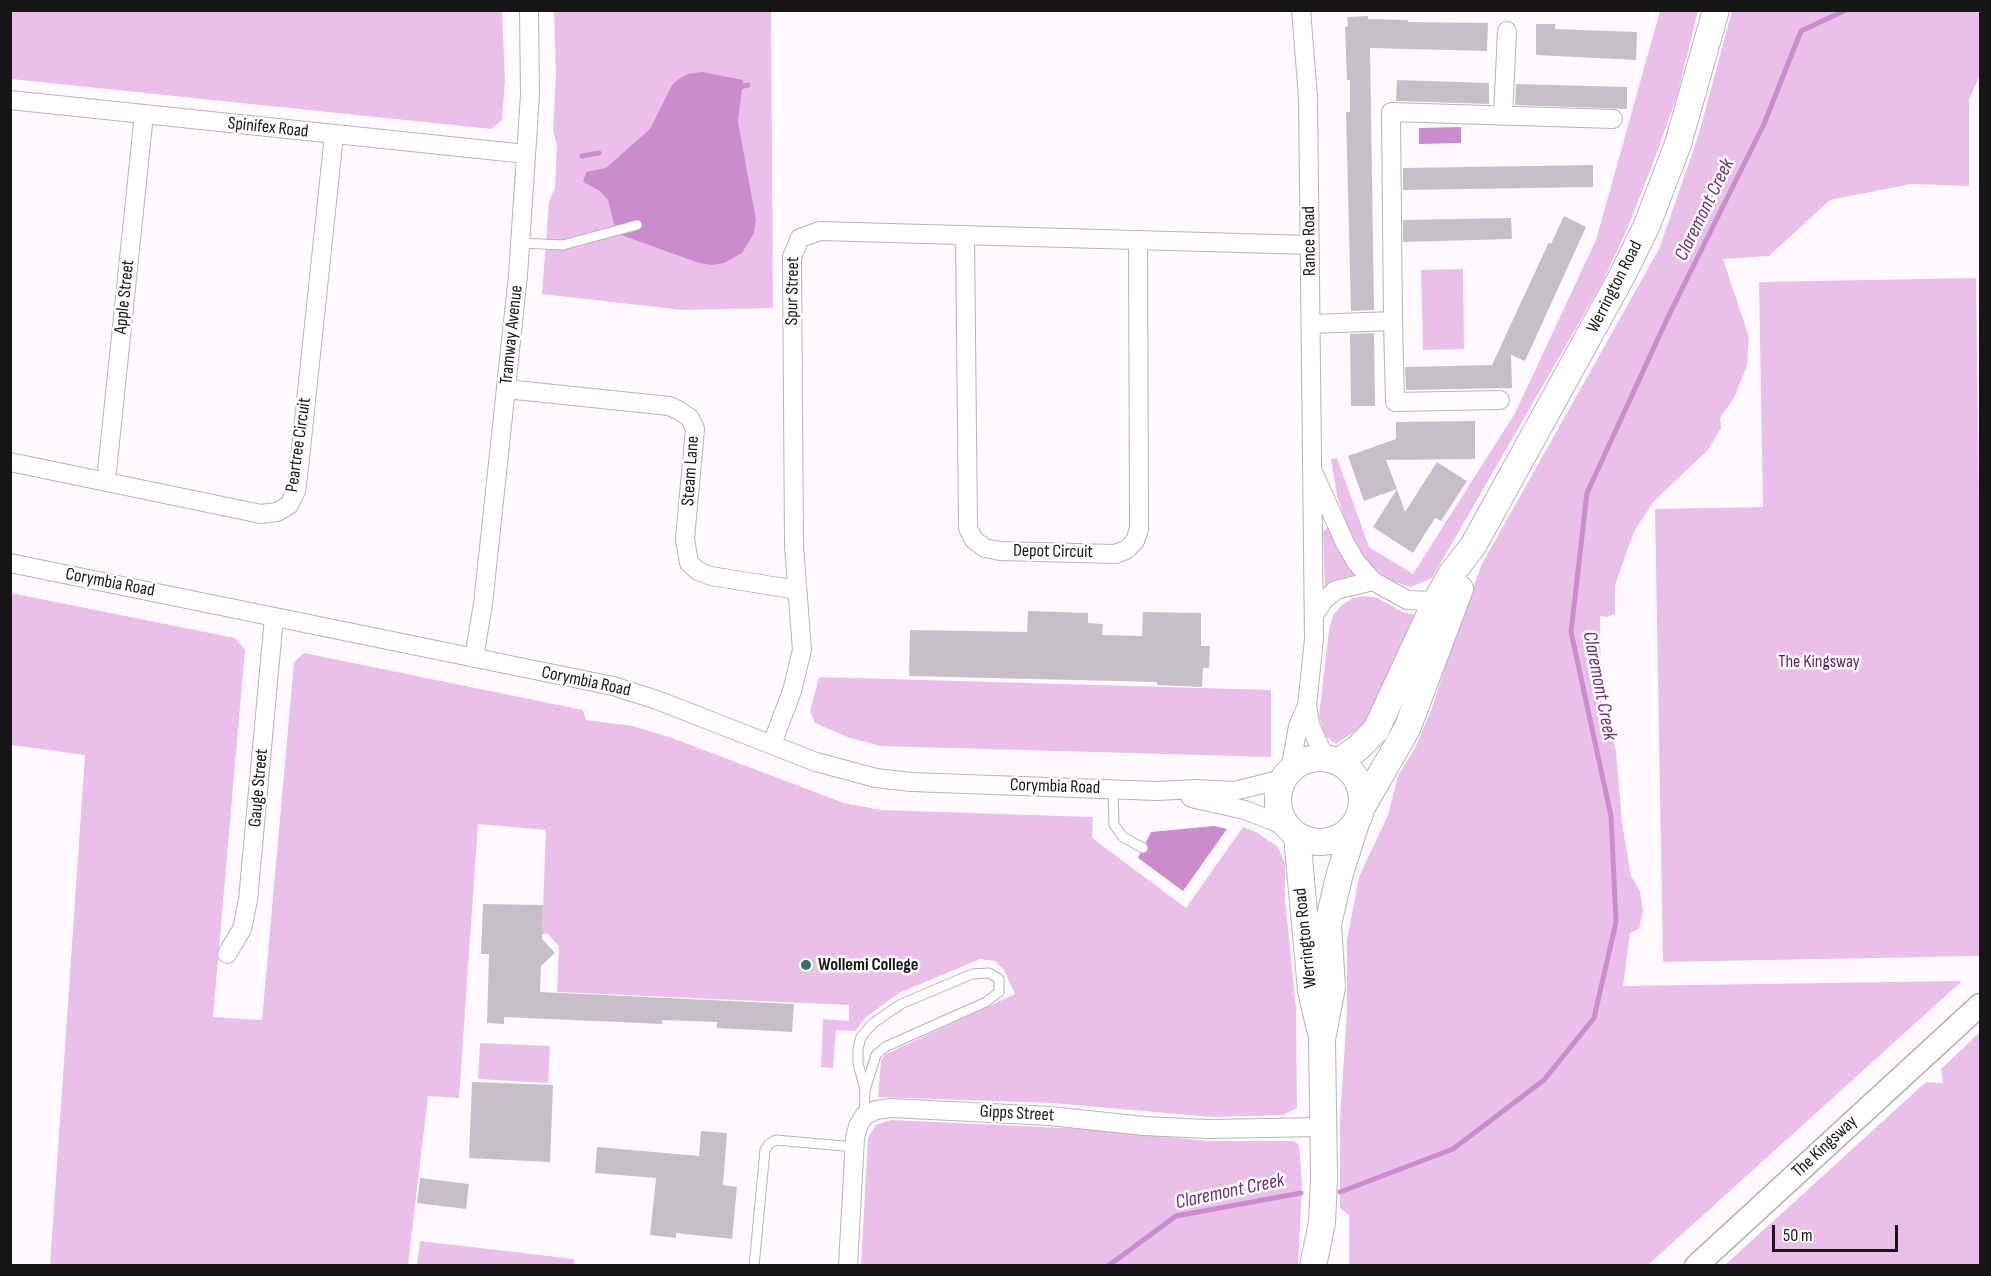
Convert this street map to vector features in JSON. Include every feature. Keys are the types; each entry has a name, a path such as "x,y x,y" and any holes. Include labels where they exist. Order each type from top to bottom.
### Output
{"main road":[{"name":"Werrington Road","path":"1332,760 1358,748 1376,730 1436,601 1452,573 1473,546 1601,316 1647,225 1688,114 1716,10"},
{"name":"Werrington Road","path":"1330,1266 1322,1223 1322,1039 1332,987 1328,924 1340,873 1359,813 1414,714 1448,616 1466,573 1473,546"},
{"path":"1312,759 1332,760 1349,769 1357,780 1362,793 1359,813 1349,831 1337,839 1317,842 1291,831 1280,814 1277,800 1287,774 1312,759"},
{"name":"Werrington Road","path":"1291,831 1311,990 1322,1039"},
{"name":"Werrington Road","path":"1313,1266 1322,1223"}],"street":[{"name":"Tramway Avenue","path":"474,658 483,604 520,243 531,65 530,10"},
{"name":"Rance Road","path":"1287,774 1298,726 1307,706 1313,664 1314,615 1307,69 1301,10"},
{"path":"1503,116 1507,31"},
{"name":"Spinifex Road","path":"10,100 526,154"},
{"path":"1500,400 1395,402 1391,112 1613,119"},
{"name":"Apple Street","path":"106,481 144,114"},
{"name":"Peartree Circuit","path":"10,462 261,514 277,512 289,505 296,491 298,477 334,135"},
{"name":"Spur Street","path":"772,744 798,670 802,650 797,590 792,257 795,246 807,233 820,231 1310,245"},
{"name":"Depot Circuit","path":"964,235 968,528 974,540 985,548 1115,554 1126,550 1135,541 1140,514 1138,241"},
{"path":"1311,324 1393,321"},
{"name":"Steam Lane","path":"506,389 669,406 690,418 695,429 685,539 689,563 698,571 711,576 797,590"},
{"name":"Rance Road","path":"1312,472 1345,543 1356,562 1373,581 1407,600 1436,601"},
{"name":"Corymbia Road","path":"10,563 636,692 845,772 876,778 911,782 1157,791 1234,790 1287,774"},
{"path":"1314,615 1324,600 1336,590 1373,581"},
{"name":"Gauge Street","path":"227,954 242,929 248,900 274,617"},
{"name":"Rance Road","path":"1307,706 1311,727 1332,760"},
{"name":"Corymbia Road","path":"1157,791 1225,804 1291,831"},
{"name":"The Kingsway","path":"1696,1266 1980,1005"},
{"name":"Gipps Street","path":"864,1116 876,1110 891,1108 1050,1116 1144,1126 1207,1129 1323,1127"},
{"path":"848,1266 854,1147 858,1126 864,1116"}],"lane":[{"path":"520,243 563,245 637,225"},
{"path":"1113,789 1114,825 1123,837 1143,848"},
{"path":"864,1116 865,1090 876,1055 885,1047 986,1002 999,992 999,979 988,973 972,974 901,1004 872,1024 861,1037 858,1049 858,1063 865,1090"},
{"path":"754,1266 765,1150 769,1144 776,1140 854,1147"}],"green space":[{"path":"11,10 502,11 505,79 502,120 491,129 11,79"},
{"path":"554,11 771,11 773,308 682,310 542,294 549,202 555,187 557,146 553,130 556,78"},
{"path":"1660,11 1698,11 1677,96 1628,227 1603,281 1432,578 1411,587 1391,581 1371,567 1350,535 1337,496 1331,459 1337,458 1369,547 1413,574 1515,413 1596,240"},
{"path":"1732,11 1980,11 1980,75 1969,99 1969,186 1911,184 1830,200 1769,256 1723,259 1749,337 1747,366 1734,398 1720,418 1721,428 1708,450 1654,501 1634,532 1615,585 1615,614 1607,617 1600,616 1601,698 1616,750 1622,823 1631,876 1640,891 1643,912 1639,929 1630,933 1623,986 1962,981 1648,1265 1349,1265 1349,1215 1340,1208 1340,1120 1347,1010 1347,940 1359,877 1388,815 1398,776 1416,746 1432,708 1459,624 1482,564 1659,249 1698,137"},
{"path":"1463,269 1464,349 1423,350 1421,270"},
{"name":"The Kingsway","path":"1976,278 1980,568 1980,956 1663,962 1655,509 1763,507 1759,282"},
{"path":"1329,527 1343,558 1356,576 1325,592 1323,531"},
{"path":"11,593 235,638 245,650 213,1017 262,1020 294,662 304,653 583,710 586,720 633,726 672,738 844,803 881,810 1093,817 1092,838 1186,908 1243,827 1256,832 1278,847 1285,864 1285,899 1296,1009 1297,1108 1283,1115 1213,1117 1052,1103 878,1097 881,1060 886,1054 1015,994 1004,970 995,961 980,959 899,993 866,1017 855,1031 836,1030 833,1068 821,1067 823,1019 849,1021 849,1005 557,992 559,946 548,934 542,934 546,830 478,824 459,1098 428,1096 408,1265 50,1265 85,755 11,745"},
{"path":"1366,596 1377,598 1403,612 1419,616 1381,700 1363,726 1336,744 1325,736 1319,716 1329,630 1333,615 1342,605 1353,598"},
{"path":"819,677 1271,690 1271,757 880,746 847,737 815,723 810,711"},
{"path":"1980,1032 1980,1265 1725,1265 1926,1082 1943,1083 1941,1069"},
{"path":"480,1043 550,1046 548,1083 478,1079"},
{"path":"891,1120 1085,1129 1209,1141 1294,1141 1299,1145 1302,1184 1298,1265 861,1265 868,1137 876,1125"},
{"path":"420,1241 574,1259 574,1265 417,1265"}],"shaded area":[{"path":"702,72 743,80 738,122 756,220 754,233 742,253 724,263 712,265 699,263 621,235 614,224 608,200 600,191 583,182 586,172 606,168 650,129 672,85 688,74"},
{"path":"1461,127 1461,143 1419,144 1419,128"},
{"path":"1214,826 1227,829 1183,891 1138,858 1151,832"}],"building":[{"path":"1368,16 1368,19 1408,20 1408,22 1488,23 1487,51 1370,48 1374,310 1351,311 1346,112 1350,112 1350,80 1347,80 1345,27 1348,26 1347,17"},
{"path":"1536,24 1555,24 1555,29 1637,32 1636,60 1536,55"},
{"path":"1397,80 1489,83 1489,104 1396,101"},
{"path":"1516,84 1627,87 1627,109 1515,105"},
{"path":"1593,165 1593,187 1403,190 1403,168"},
{"path":"1564,216 1586,227 1525,361 1511,355 1512,388 1406,390 1405,367 1492,365 1549,242 1551,244"},
{"path":"1511,218 1512,239 1403,242 1403,220"},
{"path":"1374,333 1375,406 1351,406 1350,334"},
{"path":"1475,421 1475,459 1386,460 1397,489 1364,501 1348,456 1396,439 1396,422"},
{"path":"1437,462 1467,481 1441,521 1435,518 1413,553 1373,527 1397,489 1405,512"},
{"path":"1028,611 1088,613 1088,623 1103,624 1102,635 1142,636 1143,612 1201,613 1201,646 1210,646 1209,668 1203,668 1202,687 1157,685 1157,682 909,676 910,630 1027,632"},
{"path":"483,904 543,905 542,939 555,953 541,966 540,992 794,1004 792,1032 717,1028 717,1022 662,1020 662,1024 504,1017 504,1024 487,1023 489,954 481,954"},
{"path":"472,1082 553,1085 550,1162 469,1158"},
{"path":"701,1131 727,1133 723,1185 737,1187 732,1239 676,1233 676,1238 650,1235 656,1178 595,1173 597,1147 699,1156"},
{"path":"420,1178 469,1184 466,1209 417,1203"}],"waterway":[{"name":"Claremont Creek","path":"1340,1192 1453,1149 1544,1080 1594,1018 1616,922 1611,816 1571,632 1587,493 1667,319 1764,124 1801,31 1846,10"},
{"path":"736,88 748,85"},
{"path":"582,156 599,153"},
{"name":"Claremont Creek","path":"1108,1266 1176,1216 1301,1193"}],"place":[{"name":"Wollemi College","path":"806,965"}]}
